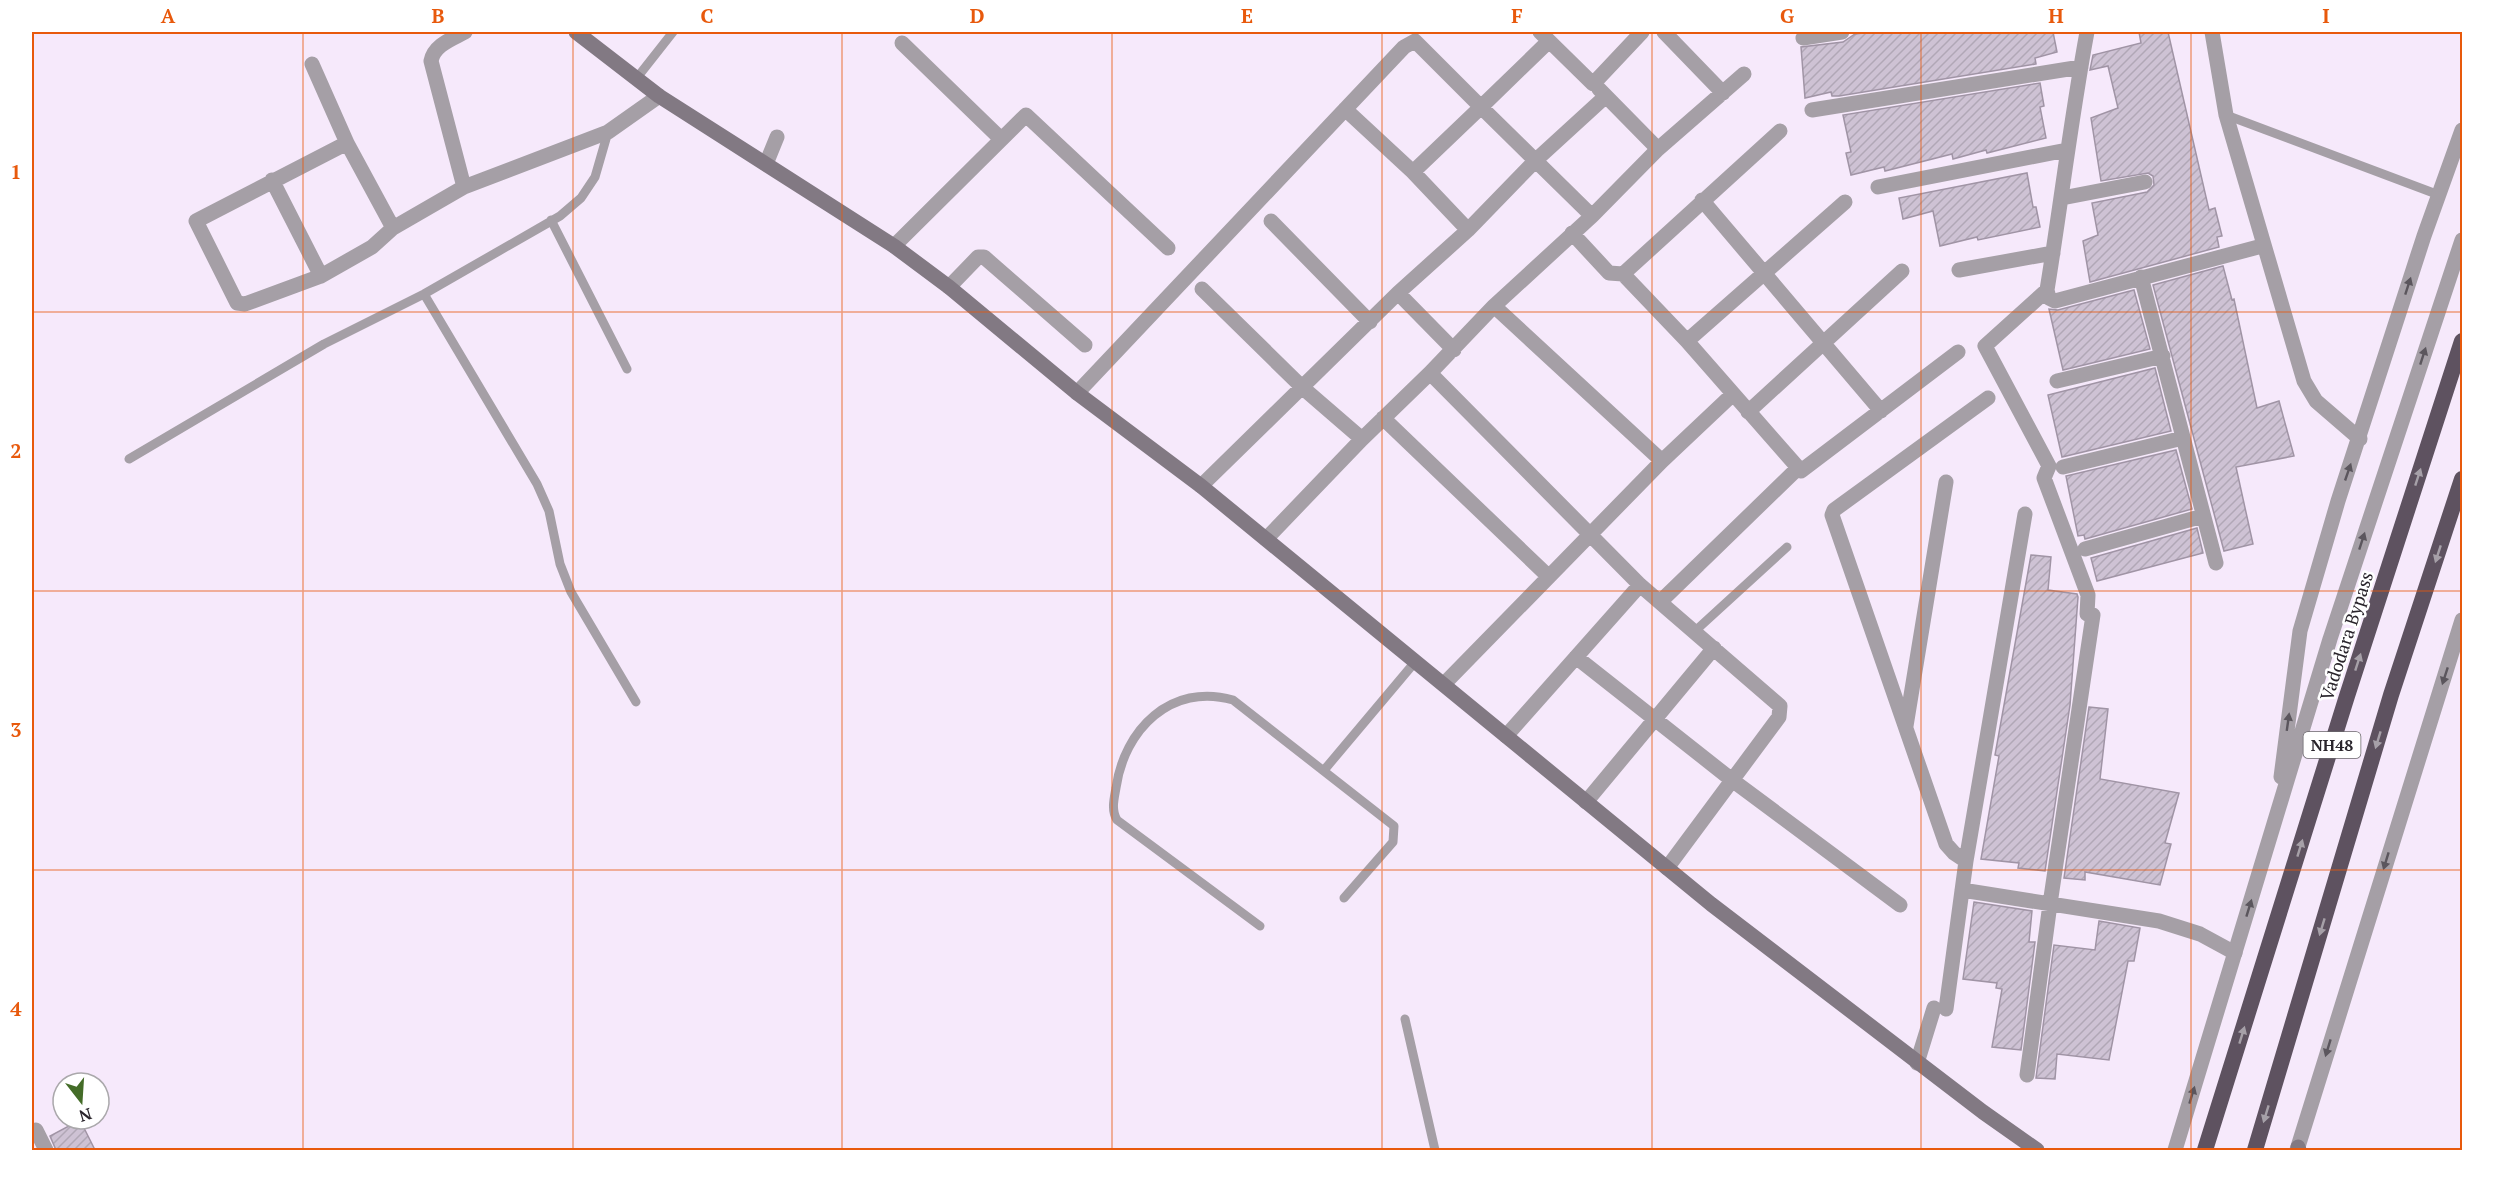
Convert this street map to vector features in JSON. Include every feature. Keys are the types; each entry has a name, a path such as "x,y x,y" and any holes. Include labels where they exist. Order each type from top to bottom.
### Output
{"highway":[{"name":"Vadodara Bypass","path":"2205,1150 2347,696 2463,341"},
{"name":"NH48","path":"2255,1150 2391,695 2463,479"}],"main road":[{"path":"576,32 659,96 894,246 950,287 1077,393 1201,486 1667,868 1917,1063 2037,1150"}],"street":[{"path":"464,187 431,61 433,53 440,47 465,32"},
{"path":"1593,84 1642,32"},
{"path":"1664,32 1723,93"},
{"path":"1803,38 1842,32"},
{"path":"2087,32 2067,150 2062,198 2047,290 2049,298 2055,301 2262,246"},
{"path":"2212,32 2226,115 2262,246 2304,381 2316,401 2360,439"},
{"path":"1413,172 1481,108 1544,37 1658,149"},
{"path":"1077,393 1404,47 1415,42 1592,216"},
{"path":"902,43 1001,139"},
{"path":"312,64 347,143 393,228"},
{"path":"1812,110 2081,67"},
{"path":"1266,539 1362,439 1454,350 1494,306 1592,216 1658,149 1744,74"},
{"path":"347,143 196,221 237,303 245,304 321,276 372,247 393,228 464,187 608,132 659,96"},
{"path":"1201,486 1398,293 1468,230 1536,160 1606,96"},
{"path":"1345,109 1413,172 1468,230"},
{"path":"894,246 1024,116 1029,116 1168,248"},
{"path":"2275,821 2300,631 2338,501 2463,129"},
{"path":"1623,274 1780,131"},
{"path":"766,164 777,137"},
{"path":"1878,187 2067,150"},
{"path":"272,180 321,276"},
{"path":"2062,198 2145,182"},
{"path":"1702,200 1881,411"},
{"path":"1687,341 1845,202"},
{"path":"1271,221 1370,321"},
{"path":"1572,233 1609,273 1623,274 1687,341 1797,469 1804,471 1958,352"},
{"path":"2175,1150 2330,639 2463,240"},
{"path":"1959,270 2053,253"},
{"path":"950,287 978,257 984,256 1085,345"},
{"path":"1748,412 1902,271"},
{"path":"2141,277 2216,563"},
{"path":"1202,289 1303,388 1362,439"},
{"path":"2027,1075 2090,615 2088,595 2044,478 2049,466 1985,346 2047,290"},
{"path":"1398,293 1454,350"},
{"path":"1494,306 1662,461"},
{"path":"2057,381 2163,356"},
{"path":"1430,373 1640,585 1780,706 1781,711 1667,868"},
{"path":"1444,684 1662,461 1732,394"},
{"path":"1966,861 1954,854 1946,844 1832,515 1834,510 1988,398"},
{"path":"1383,418 1548,576"},
{"path":"2063,467 2183,438"},
{"path":"1660,602 1797,469"},
{"path":"1905,729 1946,482"},
{"path":"1917,1063 1940,1009 2025,514"},
{"path":"2085,549 2203,516"},
{"path":"1506,736 1640,585"},
{"path":"2298,1149 2463,620"},
{"path":"1586,802 1714,648"},
{"path":"1576,657 1732,780 1900,905"},
{"path":"1962,890 2179,926 2235,953"},
{"path":"36,1130 46,1150"}],"lane":[{"path":"636,79 674,32"},
{"path":"2226,115 2439,195"},
{"path":"129,459 324,344 424,294 551,220 581,198 595,177 608,132"},
{"path":"551,220 627,369"},
{"path":"424,294 537,484 549,511 560,564 571,592 636,702"},
{"path":"1694,632 1786,547"},
{"path":"1325,769 1415,662"},
{"path":"1260,926 1117,820 1113,809 1117,781 1127,745 1154,713 1181,700 1215,695 1233,700 1325,769 1394,826 1393,842 1344,898"},
{"path":"1405,1018 1435,1150"}],"building":[{"path":"1871,32 2053,32 2057,52 2035,58 2036,64 1839,96 1832,96 1831,92 1805,98 1801,47 1843,42 1855,34"},
{"path":"2139,32 2168,32 2209,210 2215,208 2222,236 2217,237 2219,247 2090,282 2083,241 2098,235 2092,203 2147,192 2154,185 2153,176 2148,173 2101,181 2091,118 2118,108 2108,66 2090,70 2093,55 2141,43"},
{"path":"2040,83 2044,106 2040,107 2046,138 1987,153 1986,150 1953,159 1952,154 1885,171 1884,167 1851,175 1846,153 1851,152 1843,115"},
{"path":"2027,173 2033,207 2036,207 2040,227 1978,240 1977,237 1940,246 1933,211 1903,219 1899,198"},
{"path":"2223,266 2232,300 2234,299 2257,408 2279,401 2294,456 2236,467 2253,544 2224,551 2153,285"},
{"path":"2134,290 2150,349 2063,370 2049,309 2058,310"},
{"path":"2155,368 2171,431 2062,457 2048,395"},
{"path":"2176,450 2192,509 2085,539 2084,535 2078,536 2066,476"},
{"path":"2197,528 2203,553 2097,581 2091,558"},
{"path":"2031,555 2051,557 2048,590 2077,594 2078,597 2070,705 2045,871 2018,868 2019,863 1981,859 1999,756 1995,755"},
{"path":"2089,707 2108,709 2100,779 2179,793 2165,843 2171,844 2160,885 2085,872 2085,880 2064,878"},
{"path":"1974,902 2032,911 2029,942 2035,942 2021,1050 1992,1047 2002,989 1996,988 1997,983 1963,979"},
{"path":"2099,921 2140,928 2134,961 2128,961 2109,1060 2057,1054 2055,1079 2036,1078 2054,945 2095,950"},
{"path":"59,1131 86,1131 95,1150 56,1150 50,1136"}]}
